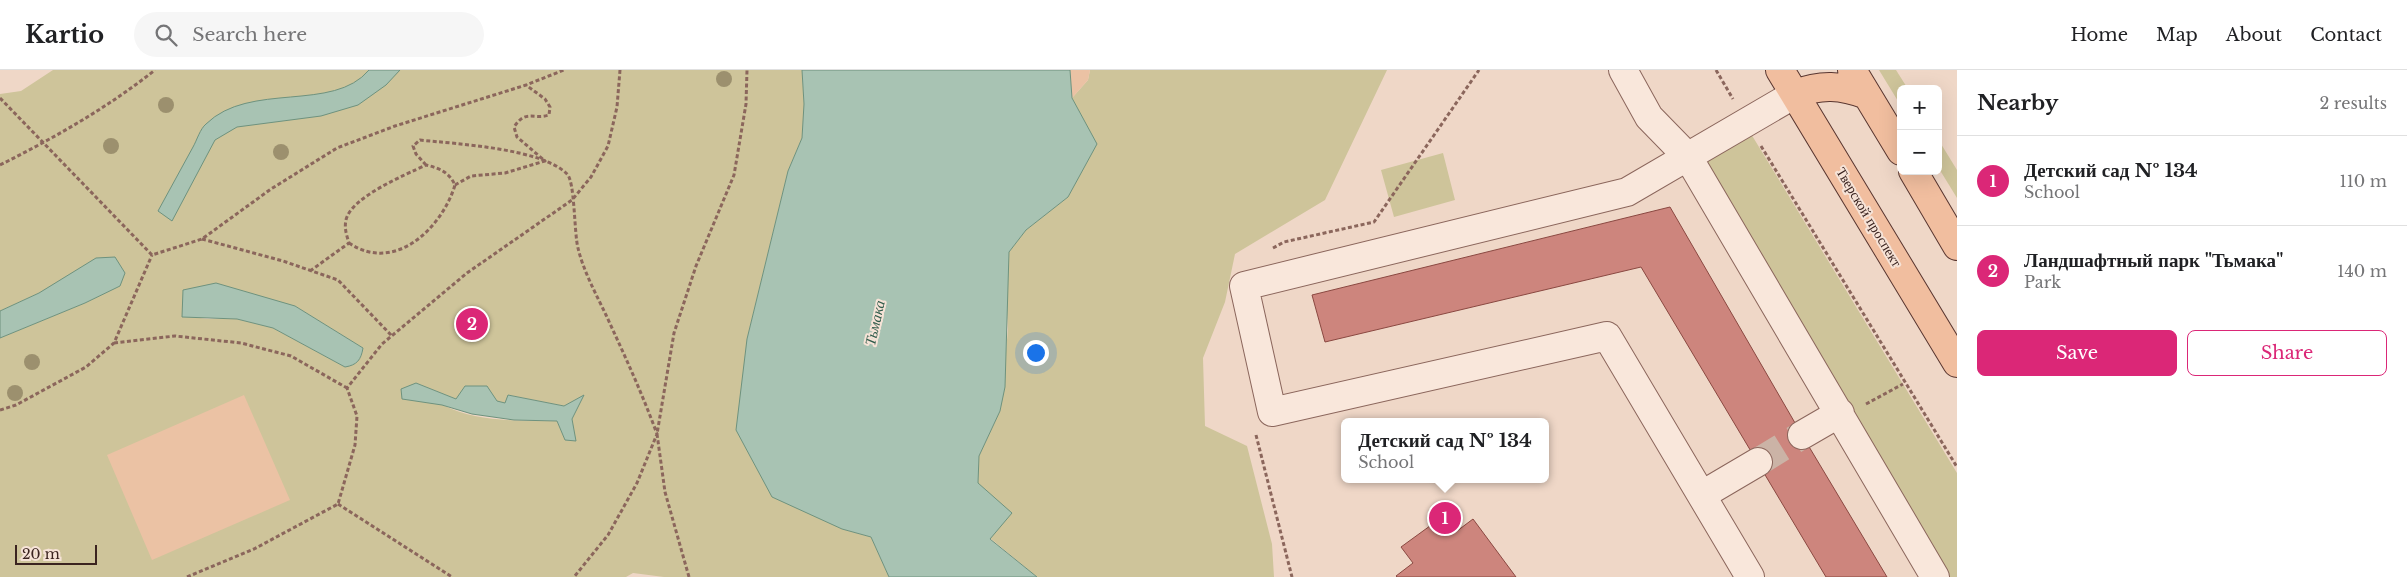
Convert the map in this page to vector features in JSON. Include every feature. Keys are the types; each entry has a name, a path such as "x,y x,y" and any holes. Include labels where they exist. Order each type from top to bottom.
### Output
{"main road":[{"name":"Тверской проспект","path":"1780,70 1957,363"},
{"path":"1852,70 1897,144"},
{"path":"1795,94 1828,85 1848,88 1867,95"},
{"path":"1914,175 1957,246"}],"lane":[{"path":"1623,70 1649,117 1688,157 1935,577"},
{"path":"1750,577 1607,336 1272,412 1244,286 1627,192 1795,94"},
{"path":"1802,435 1840,413"},
{"path":"1702,496 1758,462"}],"path":[{"path":"0,165 43,144 128,92 155,70"},
{"path":"0,410 16,405 86,367 114,342 152,255 202,239 271,189 337,148 395,126 526,85 564,70"},
{"path":"348,388 382,344 467,272 572,200 591,178 608,146 617,107 620,70"},
{"path":"574,577 608,535 637,483 657,434 674,334 696,266 734,175 746,104 747,70"},
{"path":"1271,250 1284,242 1374,222 1479,70"},
{"path":"1716,70 1957,467"},
{"path":"526,85 545,99 550,107 549,115 541,118 530,115 520,118 514,127 517,137 545,161 568,174 573,186 572,200 578,249 642,392 657,434 665,492 689,577"},
{"path":"0,98 152,255"},
{"path":"455,185 451,178 439,168 426,165 416,154 413,146 420,140 504,150 545,161"},
{"path":"426,165 355,204 346,218 345,230 349,243 362,252 380,253 402,249 420,240 450,200 455,185 471,176 505,173 545,161"},
{"path":"202,239 338,280 392,336"},
{"path":"310,271 349,243"},
{"path":"114,342 175,336 241,343 291,356 348,388 357,416 355,445 338,504 254,549 188,577"},
{"path":"1875,401 1903,384"},
{"path":"1256,433 1292,577"},
{"path":"338,504 452,577"}],"shaded area":[{"path":"53,70 802,70 804,104 802,138 788,171 747,339 842,529 871,537 889,577 664,577 633,573 626,577 0,577 0,338 85,303 119,286 125,273 39,293 0,311 0,94 21,91","holes":["295,306 363,348 358,361 353,365 345,367 273,328 237,319 200,319","416,383 456,399 506,403 509,395 564,406 583,396 572,419 575,440 565,440 557,421 484,418 456,411 436,401"]},
{"path":"1090,70 1387,70 1325,200 1235,254 1225,302 1203,358 1205,426 1247,446 1272,544 1274,577 1037,577 990,538 978,483 979,456 1000,411 1008,330 1006,290 1009,252 1026,230 1068,197 1096,144 1072,98 1088,80"},
{"path":"1879,70 1896,70 1905,85 1897,85 1897,99"},
{"path":"1745,124 1957,473 1957,577 1935,577 1688,157"},
{"path":"1942,146 1957,170 1957,198 1942,174"},
{"path":"1443,153 1455,200 1394,217 1381,170"}],"sand":[{"path":"1070,70 1090,70 1088,80 1072,98"},
{"path":"244,395 290,500 152,560 107,455"}],"water":[{"path":"369,70 400,70 386,85 358,105 321,116 237,127 215,140 172,221 158,211 202,129 224,111 245,103 267,99 335,91 353,83"},
{"name":"Тьмака","path":"802,70 1070,70 1072,98 1097,144 1068,197 1026,230 1009,252 1005,387 1000,411 979,456 978,483 1012,513 990,539 1037,577 889,577 871,537 842,529 772,497 736,430 747,339 788,171 802,138 804,104"},
{"path":"115,257 125,273 120,286 85,303 0,338 0,311 39,293 96,258"},
{"path":"216,283 295,306 363,348 360,359 353,365 345,367 273,328 237,319 182,317 183,290"},
{"path":"416,383 456,399 465,386 487,386 497,401 505,403 508,395 564,406 584,395 572,419 576,441 565,440 557,421 514,420 472,414 442,405 402,399 401,389"}],"building":[{"path":"1670,207 1887,577 1826,577 1641,267 1325,342 1312,295"},
{"path":"1445,515 1457,531 1473,519 1516,577 1397,577 1413,563 1401,547"}],"tunnel":[{"path":"1758,462 1802,435"}],"place":[{"name":"Ландшафтный парк \"Тьмака\"","path":"472,324"},
{"name":"Детский сад № 134","path":"1445,518"}]}
